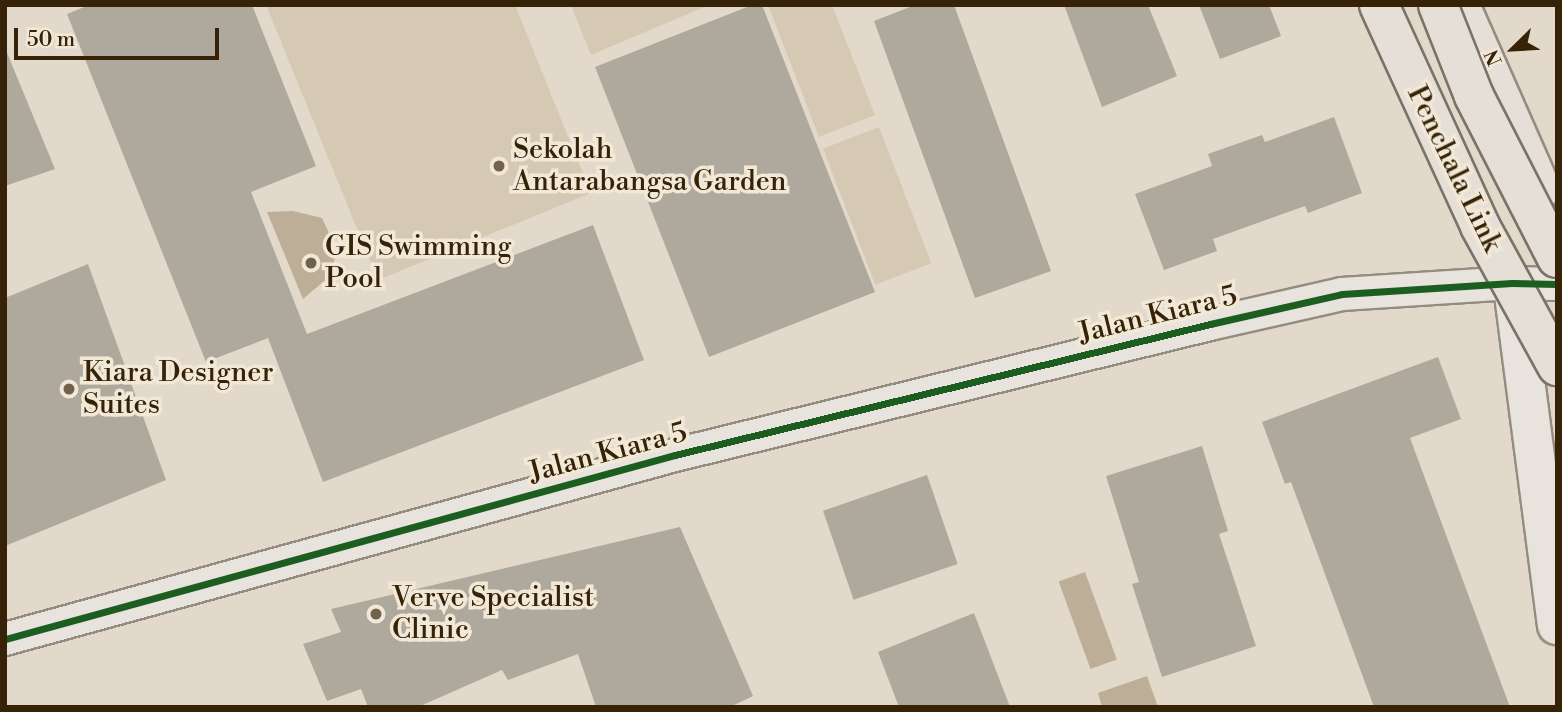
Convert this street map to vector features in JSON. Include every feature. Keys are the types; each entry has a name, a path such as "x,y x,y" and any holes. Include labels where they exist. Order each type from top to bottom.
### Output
{"highway":[{"name":"Penchala Link","path":"1379,5 1480,226 1557,366"},
{"path":"1436,5 1474,96 1557,260"},
{"path":"1460,5 1557,223"}],"main road":[{"path":"1393,5 1512,283 1557,625"}],"street":[{"name":"Jalan Kiara 5","path":"5,639 675,455 1210,324 1342,294 1512,283 1557,284"}],"shaded area":[{"path":"266,5 515,5 591,193 378,280"},
{"path":"571,5 709,5 591,55"},
{"path":"768,5 832,5 875,115 819,137"},
{"path":"879,127 931,263 875,285 823,149"},
{"name":"GIS Swimming Pool","path":"293,211 322,218 337,251 330,276 303,299 267,212"},
{"path":"1085,572 1117,659 1090,669 1059,582"},
{"path":"1147,676 1158,707 1102,707 1098,693"}],"building":[{"path":"89,5 252,5 316,166 251,192 307,334 593,225 644,360 323,482 268,338 206,362 67,14"},
{"path":"752,5 762,5 875,292 709,357 595,67"},
{"path":"915,5 954,5 1051,271 975,298 874,21"},
{"path":"1064,5 1148,5 1177,76 1102,107"},
{"path":"1199,5 1269,5 1281,36 1220,59"},
{"path":"5,48 55,169 5,186"},
{"path":"1334,117 1362,193 1308,213 1305,206 1213,239 1217,251 1164,270 1135,194 1212,166 1208,154 1262,135 1265,142"},
{"name":"Kiara Designer Suites","path":"88,264 166,480 5,546 5,298"},
{"path":"1438,357 1461,419 1410,438 1510,707 1374,707 1291,482 1285,484 1262,422"},
{"path":"1202,446 1228,531 1219,534 1256,646 1162,677 1132,584 1139,582 1106,476"},
{"path":"927,475 958,564 854,600 823,511"},
{"path":"680,527 753,696 730,707 596,707 578,654 508,680 502,670 418,707 368,707 361,689 327,701 303,644 341,632 331,609"},
{"path":"974,613 1010,707 899,707 878,652"}],"cycle path":[{"path":"5,639 675,455 1210,324 1342,294 1512,283 1557,284"}],"place":[{"name":"Sekolah Antarabangsa Garden","path":"499,166"},
{"name":"GIS Swimming Pool","path":"311,263"},
{"name":"Kiara Designer Suites","path":"69,389"},
{"name":"Verve Specialist Clinic","path":"376,614"}]}
